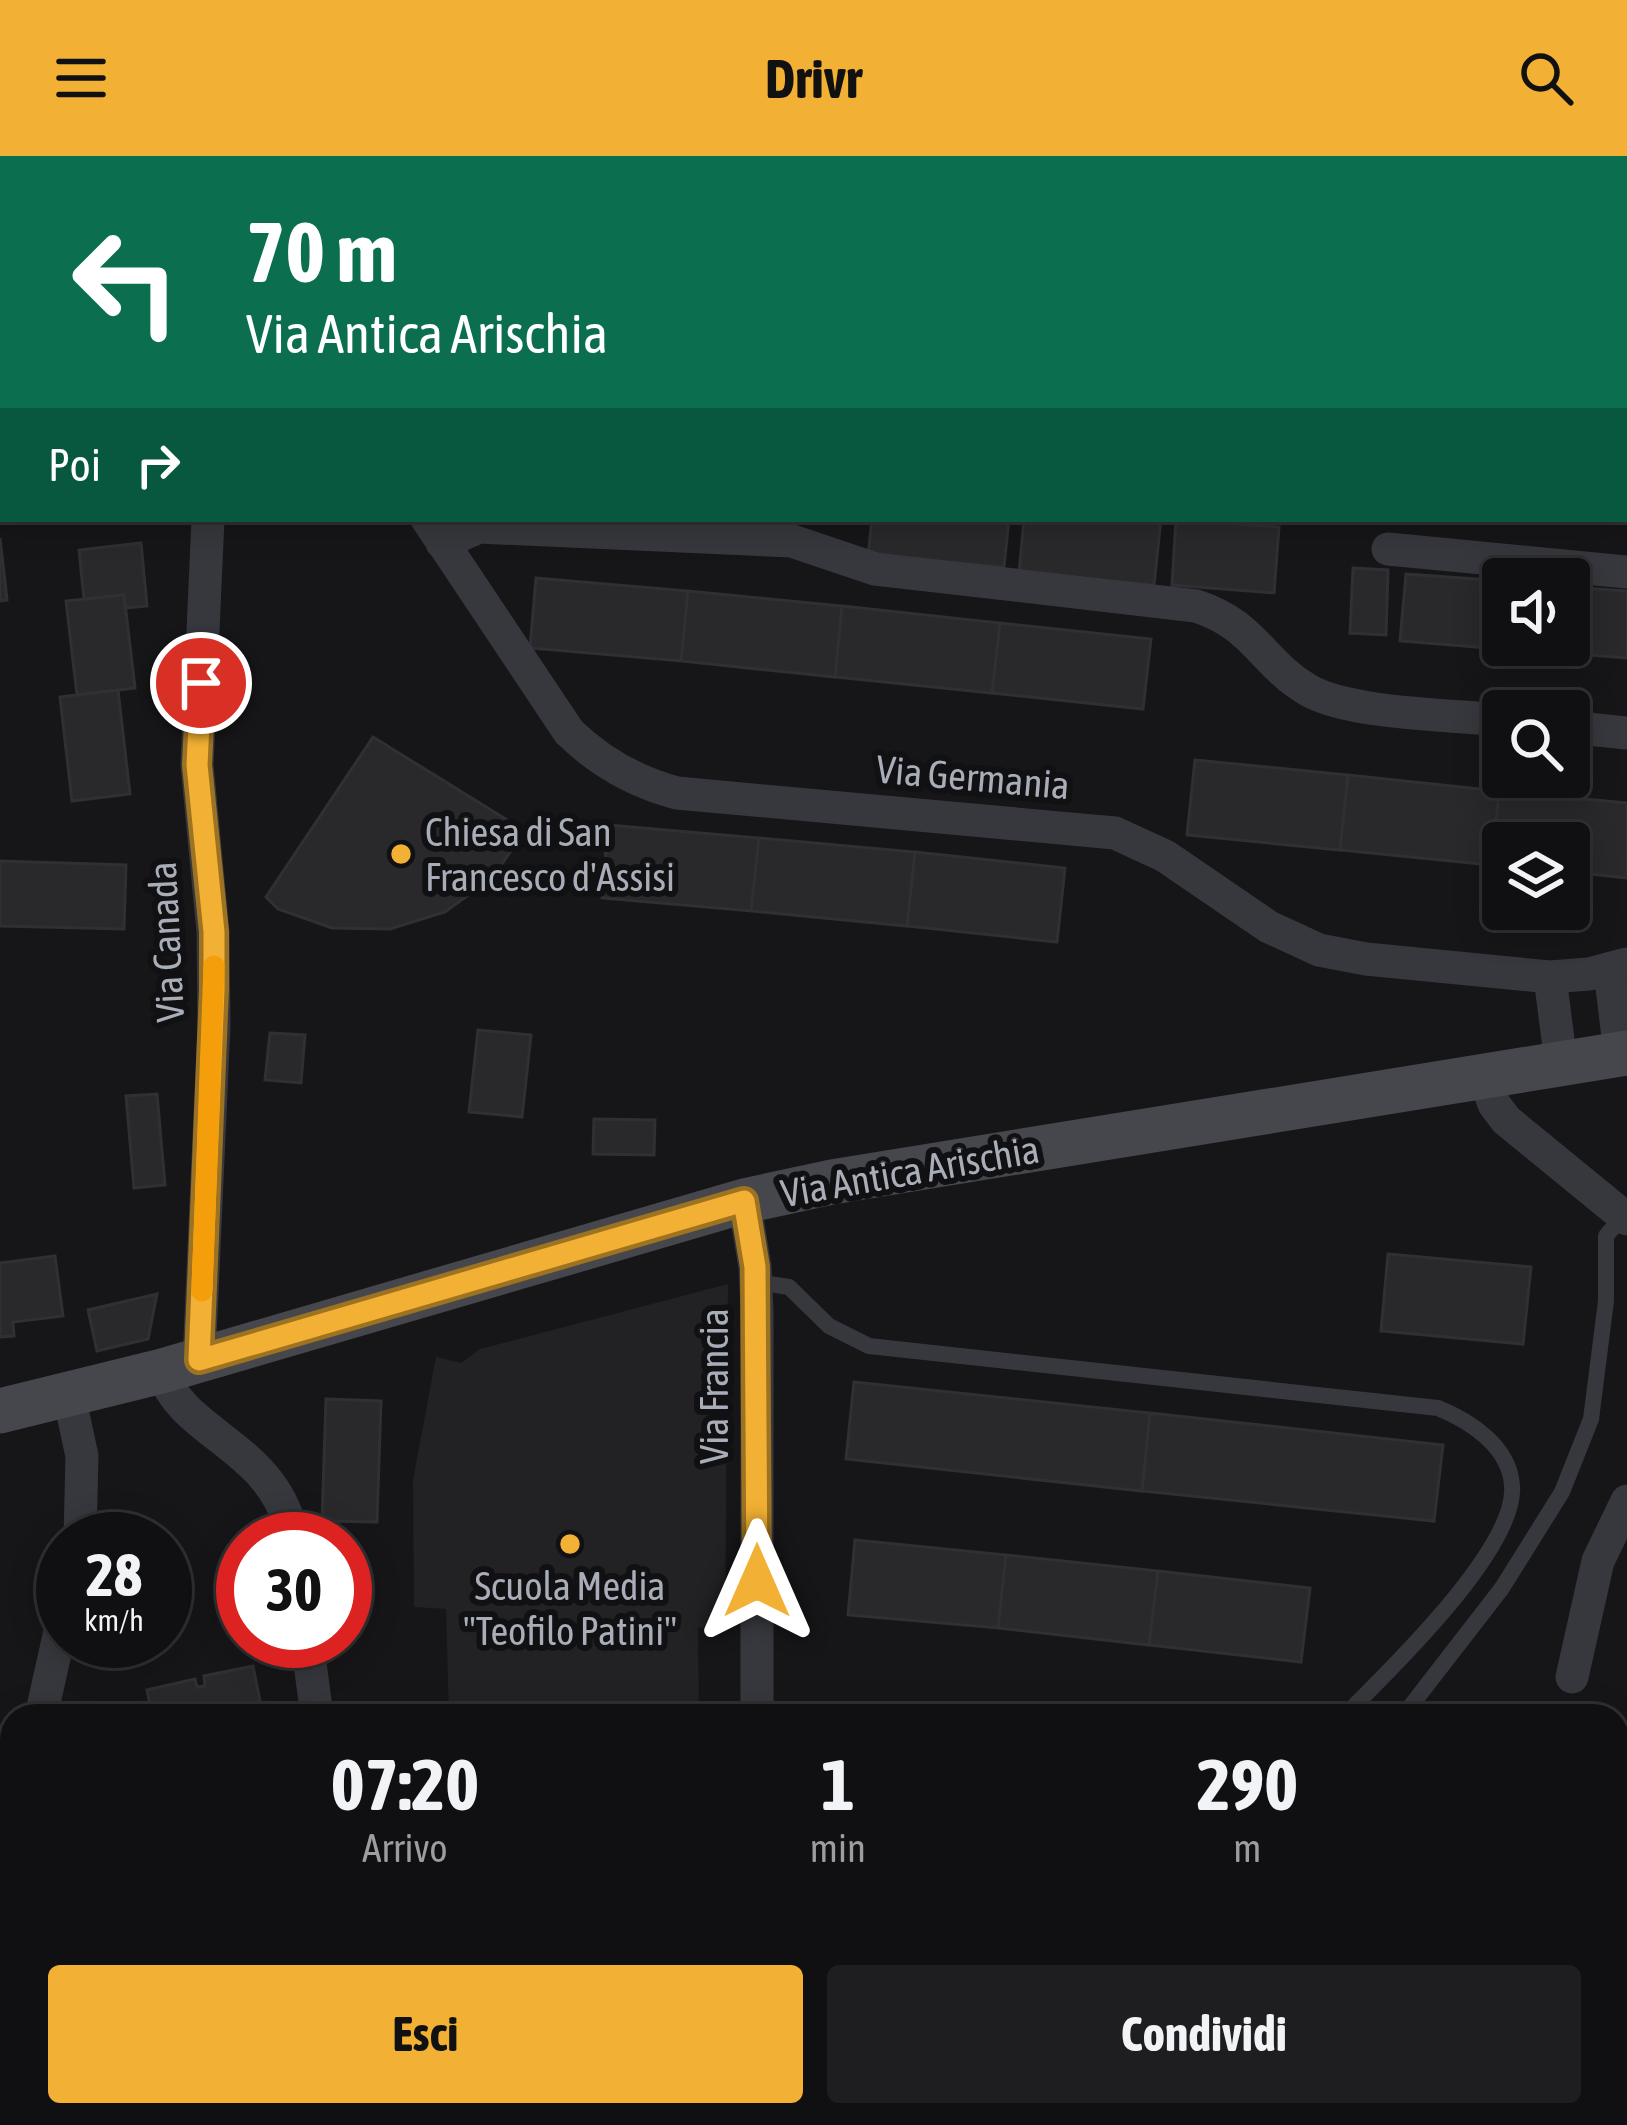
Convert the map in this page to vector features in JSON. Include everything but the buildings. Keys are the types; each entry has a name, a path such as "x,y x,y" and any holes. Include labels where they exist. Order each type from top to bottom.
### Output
{"main road":[{"name":"Via Antica Arischia","path":"0,1411 180,1365 744,1201 832,1182 1623,1054"}],"street":[{"name":"Via Canada","path":"180,1365 214,1001 214,932 197,765 208,522"},
{"path":"434,531 478,527 792,541 875,569 1196,605 1225,615 1283,672 1324,698 1482,717"},
{"name":"Via Germania","path":"434,531 569,732 590,753 645,785 677,794 1115,833 1165,856 1269,927 1319,950 1366,959 1550,976 1618,967"},
{"path":"1388,549 1627,572"},
{"path":"1590,729 1627,733"},
{"path":"1618,967 1623,1054"},
{"path":"1550,976 1561,1063"},
{"path":"1484,1077 1506,1120 1625,1217"},
{"name":"Via Francia","path":"744,1201 756,1282 758,1704"},
{"path":"180,1365 172,1394 262,1474 284,1512"},
{"path":"69,1396 82,1456 81,1512"},
{"path":"1572,1677 1598,1562 1627,1501"},
{"path":"44,1704 52,1668"},
{"path":"311,1668 315,1704"}],"lane":[{"path":"1412,1704 1502,1588 1562,1492 1591,1419 1606,1300 1606,1235 1625,1217"},
{"path":"756,1282 789,1287 829,1326 869,1346 1438,1408 1466,1419 1490,1440 1505,1462 1512,1485 1510,1503 1462,1592 1355,1704"}],"shaded area":[{"name":"Scuola Media \"Teofilo Patini\"","path":"728,1284 725,1626 698,1628 699,1704 449,1704 446,1609 414,1607 413,1480 436,1357 461,1363 480,1349"}],"slow traffic":[{"path":"202,1291 214,966"}],"place":[{"name":"Chiesa di San Francesco d'Assisi","path":"401,854"},
{"name":"Scuola Media \"Teofilo Patini\"","path":"570,1544"}],"route":[{"path":"201,683 197,765 214,932 214,1025 199,1360 744,1201 755,1267 757,1581"}]}
